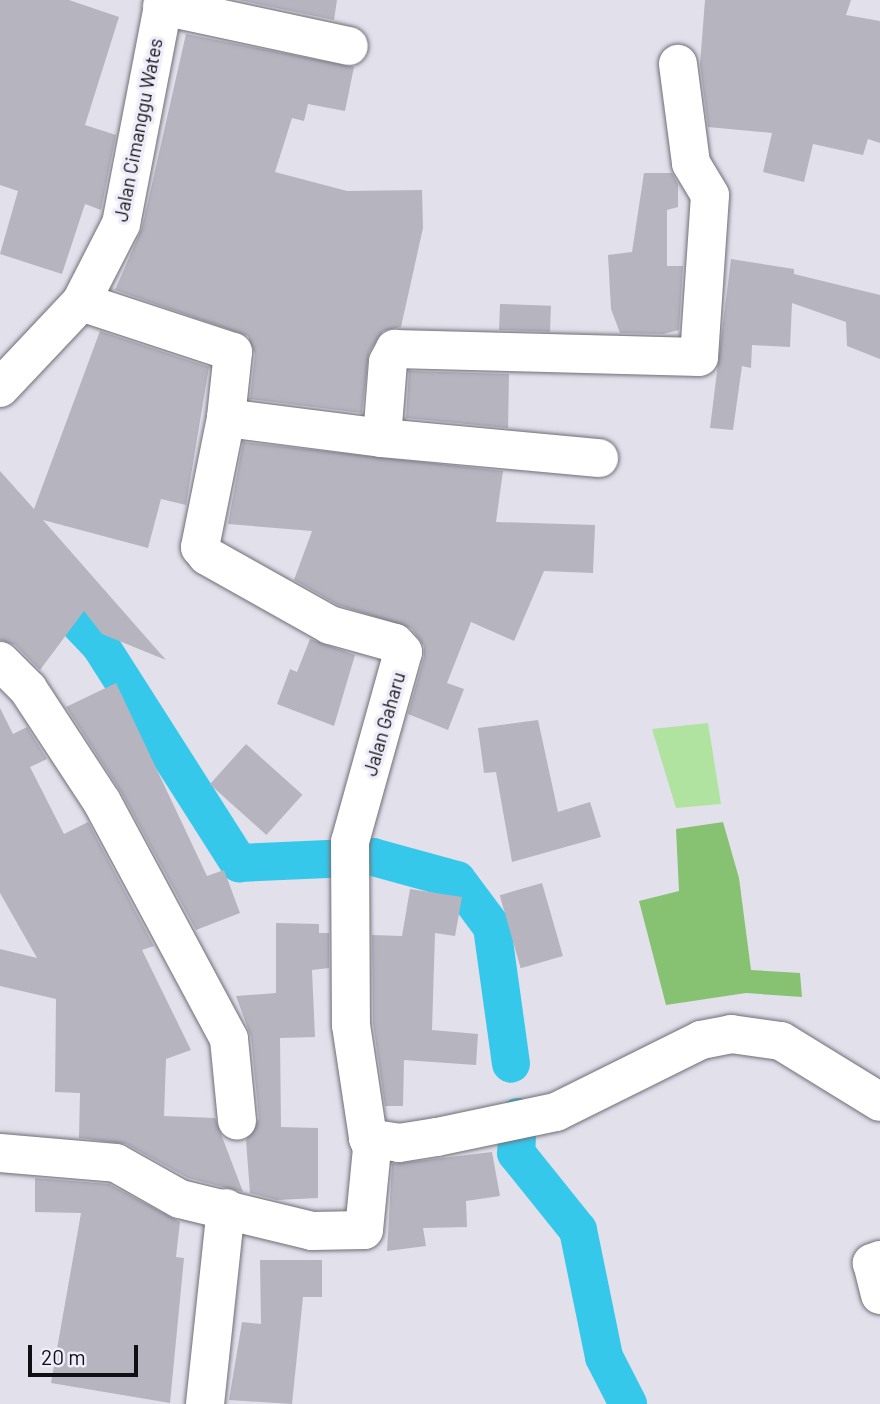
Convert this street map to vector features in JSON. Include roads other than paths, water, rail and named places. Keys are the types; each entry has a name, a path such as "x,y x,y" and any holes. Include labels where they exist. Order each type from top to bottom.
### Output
{"street":[{"path":"163,3 349,46"},
{"name":"Jalan Cimanggu Wates","path":"0,388 81,302 121,224 163,3"},
{"path":"382,438 388,362 395,349 699,356 710,195 691,163 678,64"},
{"name":"Jalan Gaharu","path":"81,302 233,352 226,418 200,547 330,625 394,643 403,652 350,842 351,1024 368,1138"},
{"path":"226,418 382,438 599,458"},
{"path":"0,661 28,689 102,802 229,1039 237,1121"},
{"path":"368,1138 399,1143 437,1138 556,1112 701,1040 731,1034 781,1041 880,1102"},
{"path":"0,1153 116,1163 180,1199 312,1231 364,1230 372,1148 368,1138"},
{"path":"205,1404 226,1208"},
{"path":"880,1260 872,1263 880,1295"}],"waterway":[{"path":"0,548 18,559 100,645 239,863 373,857 457,880 492,927 511,1064"},
{"path":"518,1117 516,1153 578,1230 604,1357 628,1404"}]}
